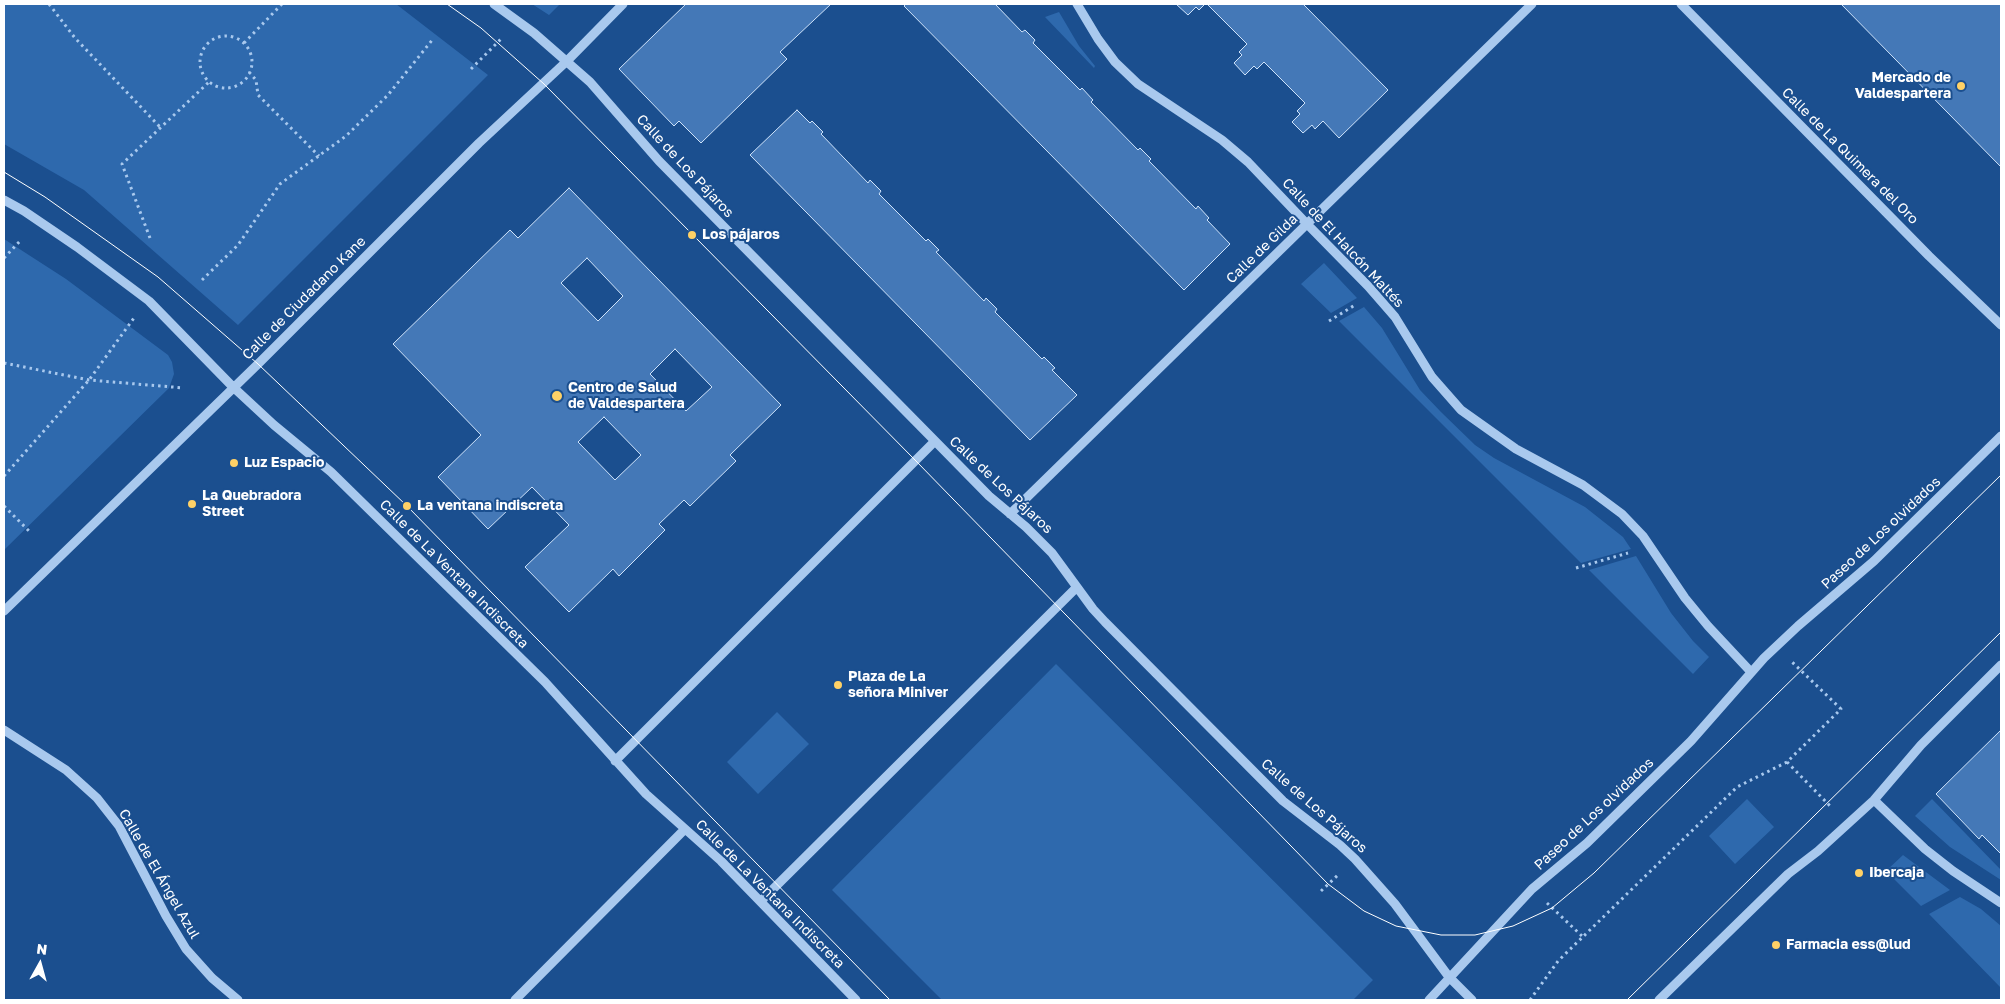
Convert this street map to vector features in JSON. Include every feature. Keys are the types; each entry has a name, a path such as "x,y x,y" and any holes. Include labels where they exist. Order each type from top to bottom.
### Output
{"street":[{"name":"Calle de Los Pájaros","path":"494,4 518,20 568,61 607,100 659,161 989,496 1052,553 1099,616 1269,788 1355,859 1401,911 1450,977 1472,1000"},
{"name":"Calle de Ciudadano Kane","path":"4,611 480,144 568,61 623,4"},
{"name":"Calle de El Halcón Maltés","path":"1077,4 1098,39 1115,62 1138,84 1193,120 1248,162 1375,293 1394,317 1432,377 1461,410 1516,449 1583,485 1622,514 1650,546 1685,598 1751,672"},
{"name":"Calle de Gilda","path":"1010,514 1532,4"},
{"name":"Calle de La Quimera del Oro","path":"1681,4 1929,256 2001,324"},
{"name":"Calle de La Ventana Indiscreta","path":"4,200 24,211 77,247 149,301 234,387 274,425 331,472 545,682 646,794 721,861 856,1000"},
{"name":"Paseo de Los olvidados","path":"1428,1000 1532,889 1587,843 1691,741 1751,672 1776,647 1874,561 2001,436"},
{"path":"615,761 935,441"},
{"path":"761,901 1077,587"},
{"path":"1659,1000 1788,874 1818,852 1874,800 1921,745 2001,665"},
{"name":"Calle de El Ángel Azul","path":"4,730 66,770 98,798 119,826 166,916 186,949 212,978 238,1000"},
{"path":"1874,800 1925,849 2001,904"},
{"path":"515,1000 685,829"}],"path":[{"path":"49,4 75,38 160,127"},
{"path":"244,43 282,4"},
{"path":"229,36 244,43 252,59 249,72 242,82 234,86 216,86 209,82 200,67 202,51 206,44 213,39 229,36"},
{"path":"202,280 238,245 280,184 346,136 388,95 433,39"},
{"path":"249,72 256,80 258,95 319,156"},
{"path":"150,238 122,164 209,82"},
{"path":"4,258 21,240"},
{"path":"1329,320 1375,293"},
{"path":"4,476 88,380 134,318"},
{"path":"4,363 88,380 184,388"},
{"path":"4,506 30,533"},
{"path":"1576,568 1650,546"},
{"path":"1530,1000 1558,961 1737,787 1787,762 1841,709 1776,647"},
{"path":"1787,762 1848,825"},
{"path":"1321,891 1335,878"},
{"name":"Paseo de Los olvidados","path":"1532,889 1583,937"}],"shaded area":[{"path":"4,4 396,4 488,75 238,325 84,190 4,144"},
{"path":"532,4 560,4 549,15"},
{"path":"1059,12 1079,46 1095,66 1094,68 1045,17"},
{"path":"4,239 66,279 168,355 172,362 174,374 169,388 4,550"},
{"path":"1324,263 1357,298 1331,313 1301,284"},
{"path":"1364,307 1382,328 1420,390 1475,445 1494,458 1585,507 1623,537 1631,549 1581,563 1339,321"},
{"path":"1636,556 1671,613 1693,641 1709,657 1693,674 1589,570"},
{"path":"1056,664 1373,980 1353,1000 942,1000 832,890"},
{"path":"777,712 809,744 758,794 727,762"},
{"path":"1747,799 1774,827 1735,864 1709,836"},
{"path":"1932,799 2001,870 2001,880 1950,847 1915,816"},
{"path":"1903,855 1950,890 1921,906 1886,871"},
{"path":"1960,897 1981,909 2001,926 2001,988 1929,914"}],"building":[{"path":"686,4 831,4 780,52 787,59 701,143 679,121 674,126 619,69"},
{"path":"906,4 995,4 1022,32 1025,30 1035,40 1033,43 1080,90 1082,88 1093,100 1091,102 1138,150 1140,148 1151,159 1149,161 1196,209 1198,206 1209,218 1207,220 1230,244 1184,290 904,6"},
{"path":"1176,4 1205,4 1199,10 1196,7 1188,15"},
{"path":"1207,4 1303,4 1388,90 1339,138 1323,121 1315,129 1312,125 1303,133 1292,122 1300,114 1297,111 1305,103 1264,62 1257,69 1254,66 1245,75 1234,63 1242,55 1239,52 1247,44"},
{"name":"Mercado de Valdespartera","path":"1841,4 2001,4 2001,167"},
{"path":"797,110 810,123 812,121 823,132 821,134 868,183 870,180 881,191 879,194 926,241 928,239 939,250 936,252 984,301 986,298 997,309 995,312 1042,359 1044,357 1055,368 1052,370 1077,395 1030,440 750,155"},
{"name":"Centro de Salud de Valdespartera","path":"569,188 781,405 730,455 736,461 690,506 684,500 659,524 665,530 619,576 613,569 569,612 525,567 569,525 532,487 488,529 438,477 481,435 393,344 510,230 518,238","holes":["587,258 623,296 598,321 561,283","675,349 712,387 686,411 650,374","604,417 641,455 615,480 578,442"]},
{"path":"2001,730 2001,854 1982,835 1979,839 1936,794"}],"tram line":[{"path":"447,4 481,28 544,84 916,461 1328,884 1364,911 1396,926 1441,935 1475,935 1513,926 1552,908 1594,873 2001,475"},
{"path":"4,172 45,197 158,277 258,364 407,506 890,1000"},
{"path":"1627,1000 2001,632"}],"place":[{"name":"Mercado de Valdespartera","path":"1961,86"},
{"name":"Los pájaros","path":"692,235"},
{"name":"Centro de Salud de Valdespartera","path":"557,396"},
{"name":"Luz Espacio","path":"234,463"},
{"name":"La Quebradora Street","path":"192,504"},
{"name":"La ventana indiscreta","path":"407,506"},
{"name":"Plaza de La señora Miniver","path":"838,685"},
{"name":"Ibercaja","path":"1859,873"},
{"name":"Farmacia ess@lud","path":"1776,945"}]}
